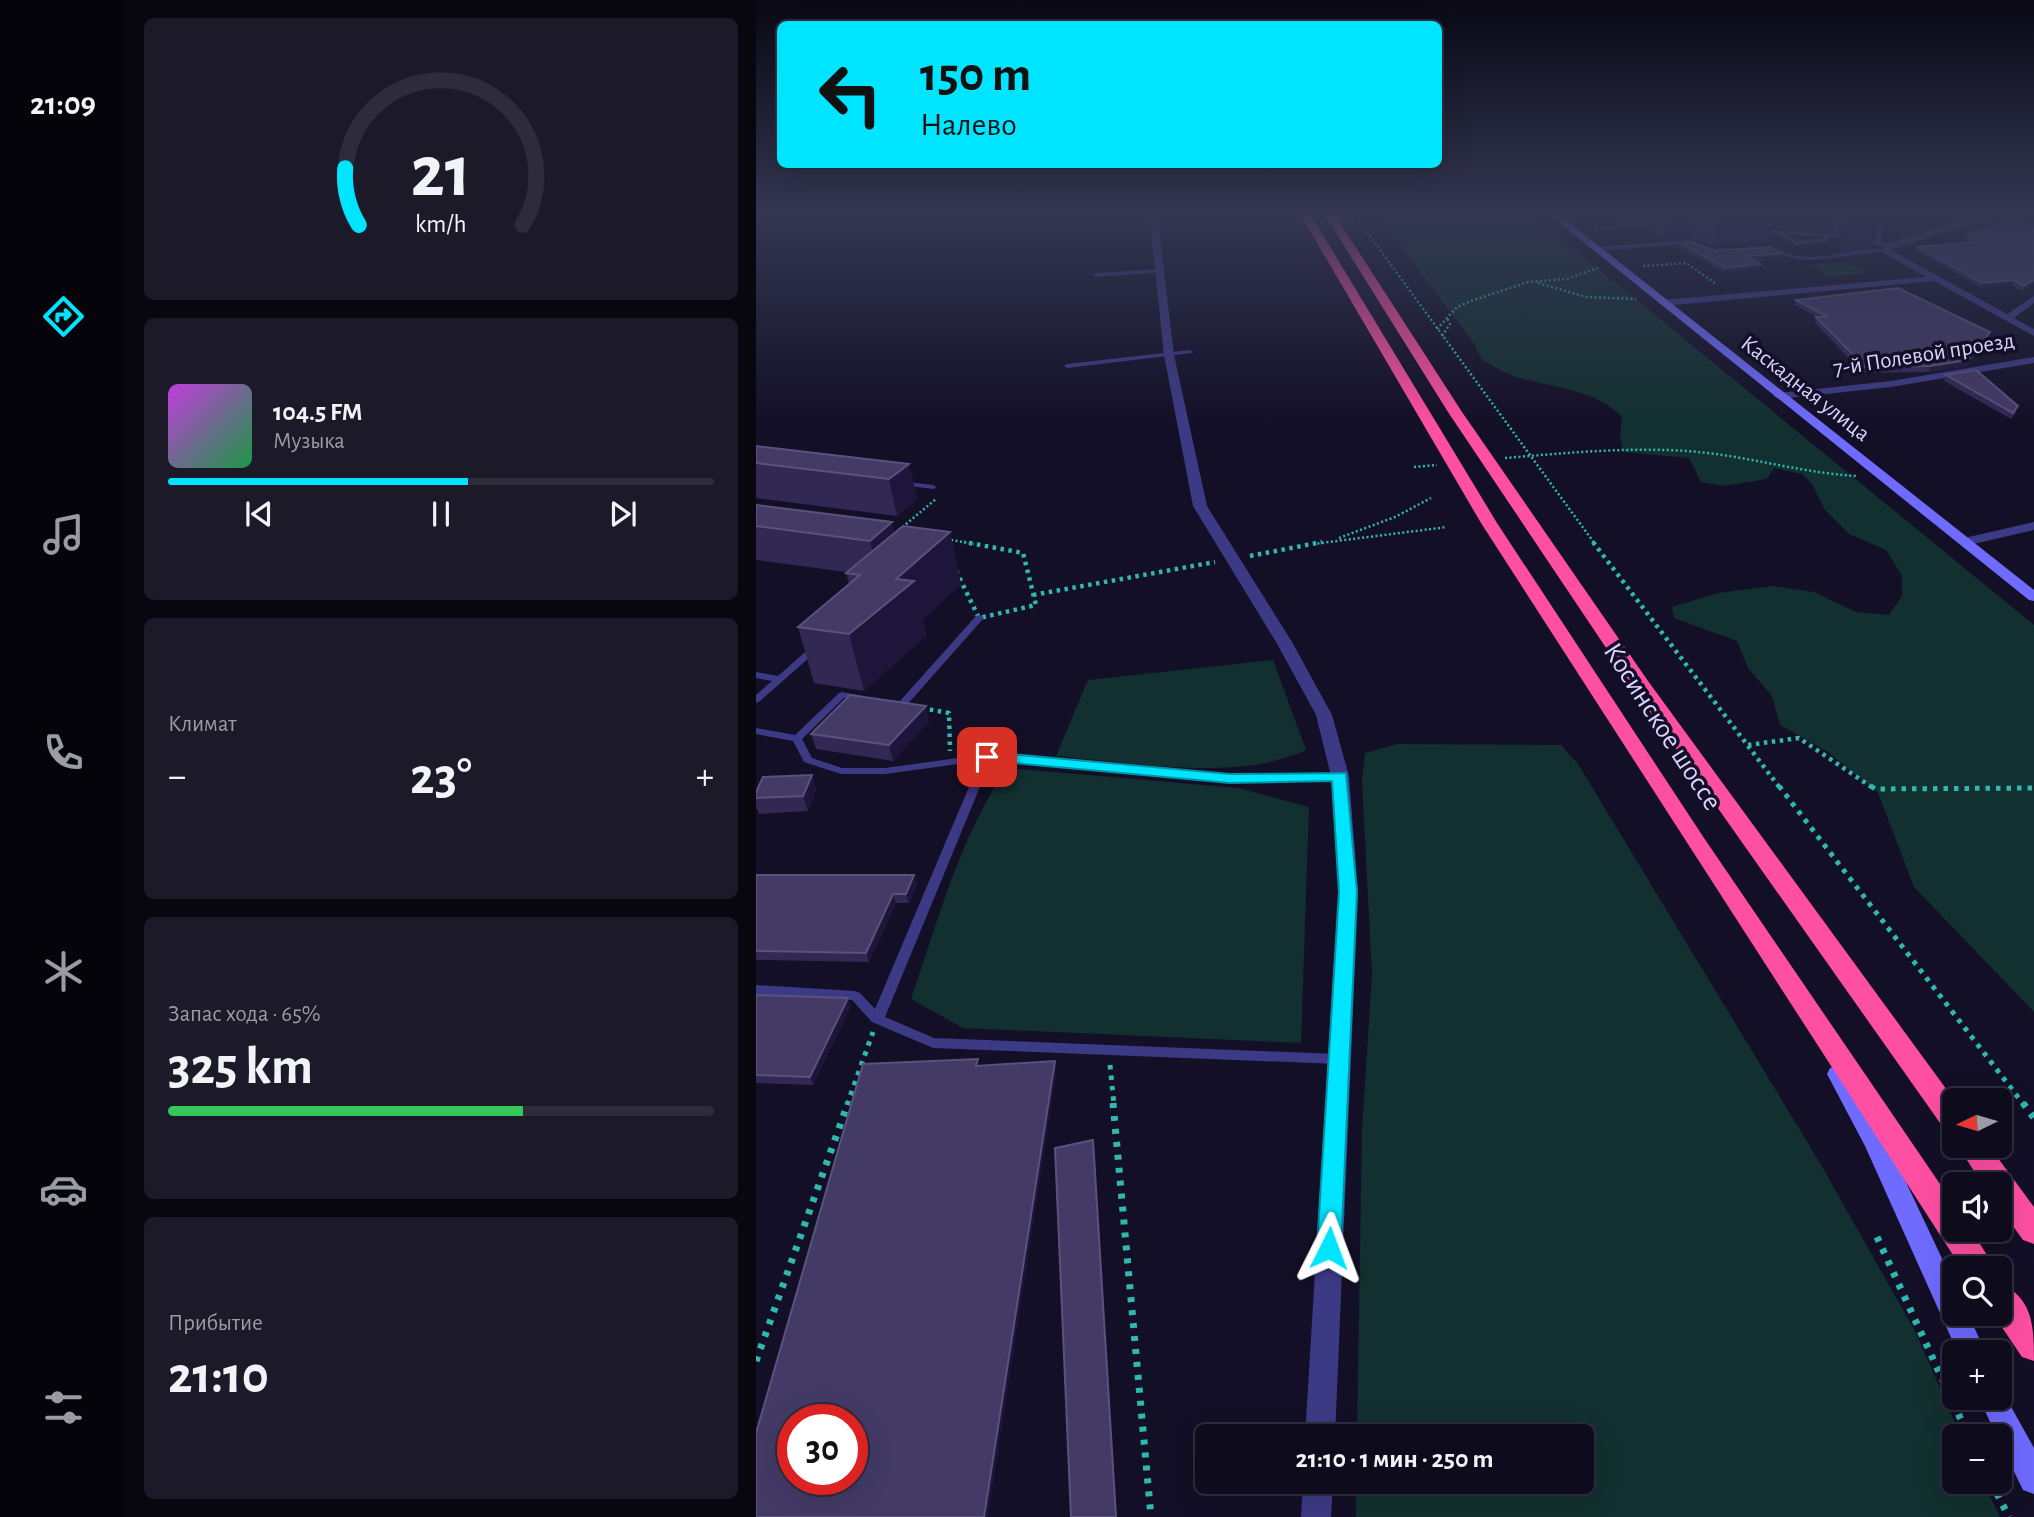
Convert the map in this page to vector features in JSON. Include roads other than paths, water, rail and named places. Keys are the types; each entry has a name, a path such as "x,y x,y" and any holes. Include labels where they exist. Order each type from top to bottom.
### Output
{"highway":[{"name":"Косинское шоссе","path":"1346,283 1489,523 1797,997 1971,1256"},
{"name":"Косинское шоссе","path":"1373,283 1455,412 1642,685 1942,1105"},
{"path":"1981,1158 2034,1231"},
{"path":"2012,1315 2034,1346"}],"street":[{"path":"1163,283 1169,355 1200,506 1284,642 1324,715 1340,776 1348,892 1321,1424"},
{"name":"Каскадная улица","path":"1638,283 2034,597"},
{"path":"1663,303 1894,283"},
{"path":"1940,283 2034,333"},
{"path":"2007,318 2034,299"},
{"name":"7-й Полевой проезд","path":"1779,396 1891,384 2034,360"},
{"path":"1965,542 2034,526"},
{"path":"1797,997 1876,1144 1966,1340"},
{"path":"1989,1158 2034,1206"},
{"path":"1999,1410 2034,1479"},
{"path":"1316,1517 1317,1494"}],"lane":[{"path":"1067,366 1190,352"},
{"path":"892,482 933,486"},
{"path":"878,700 902,704 979,618"},
{"path":"756,700 819,644"},
{"path":"756,675 779,679"},
{"path":"797,738 842,695 866,699"},
{"path":"756,731 797,738"},
{"path":"797,738 808,760 841,771 886,771 987,757 1230,778 1340,776"},
{"path":"877,1019 987,757"},
{"path":"756,990 855,996 877,1019 933,1043 1338,1059"}]}
